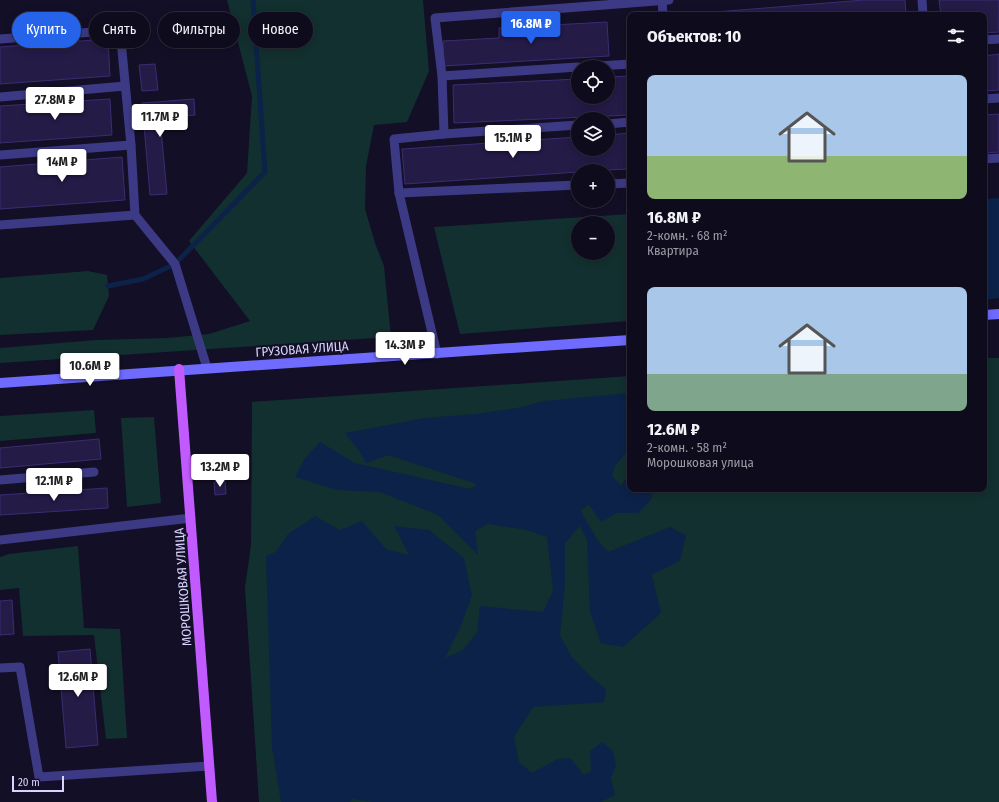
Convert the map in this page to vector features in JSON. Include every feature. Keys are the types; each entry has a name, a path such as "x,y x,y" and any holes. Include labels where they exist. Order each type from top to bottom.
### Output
{"main road":[{"path":"987,315 999,314"},
{"name":"ГРУЗОВАЯ УЛИЦА","path":"0,383 179,369 437,354 627,340"},
{"name":"МОРОШКОВАЯ УЛИЦА","path":"179,369 212,802"}],"lane":[{"path":"662,0 663,12"},
{"path":"444,134 442,76 435,18 669,0"},
{"path":"922,0 923,12"},
{"path":"0,39 120,30 131,145 135,215 175,264 207,368"},
{"path":"987,40 999,39"},
{"path":"615,65 627,64"},
{"path":"442,76 571,67"},
{"path":"0,97 125,86"},
{"path":"987,99 999,98"},
{"path":"615,123 627,122"},
{"path":"437,354 399,193 394,139 571,125"},
{"path":"0,155 131,145"},
{"path":"987,159 999,158"},
{"path":"615,184 627,183"},
{"path":"399,193 571,185"},
{"path":"0,225 135,215"},
{"path":"0,480 94,472"},
{"path":"0,540 191,518"},
{"path":"0,668 20,667 39,777 209,766"}],"green space":[{"path":"227,0 423,0 429,71 407,122 374,125 366,166 365,209 375,243 384,266 391,337 0,363 0,348 96,340 167,338 209,334 250,321 189,241 247,173 252,96 240,48 240,12 230,12"},
{"path":"627,214 627,321 460,334 434,227 571,218 571,260 615,260 615,216 600,216"},
{"path":"88,271 107,275 109,296 93,330 0,335 0,278"},
{"path":"987,358 999,358 999,802 259,802 245,588 251,545 252,402 627,376 627,492 987,492"},
{"path":"94,410 96,433 0,441 0,416"},
{"path":"154,417 161,503 127,507 121,418"},
{"path":"78,546 84,628 120,629 127,738 106,739 94,635 23,636 19,588 0,590 0,557 9,554"}],"water":[{"path":"999,198 999,298 987,300 987,199"},
{"path":"627,393 625,408 627,408 627,452 615,466 612,476 621,486 627,477 627,492 653,492 651,500 638,513 617,513 601,522 589,505 580,510 597,539 608,552 670,527 686,535 680,561 652,575 661,613 623,647 601,643 590,612 587,540 580,526 565,543 565,584 560,636 572,657 590,676 606,689 604,702 533,707 514,737 519,762 532,773 558,759 570,758 584,775 591,771 590,751 602,742 613,751 616,766 611,778 615,795 601,802 374,802 353,799 350,802 281,802 272,747 266,556 276,552 288,534 315,516 340,530 362,521 386,549 409,555 394,526 429,530 464,558 472,595 462,623 445,658 463,650 477,632 480,606 543,612 553,591 547,537 527,530 488,524 475,531 478,555 438,515 380,492 337,490 295,477 305,458 320,442 355,463 470,489 477,484 388,455 366,463 345,433 425,418 475,414 517,408 544,401"}],"building":[{"path":"864,0 905,0 906,12 715,12"},
{"path":"939,0 999,0 999,32 987,33 987,12 941,12"},
{"path":"607,22 609,56 444,66 443,41 499,38 499,28"},
{"path":"89,40 89,48 108,48 110,76 0,84 0,47 81,48 81,41"},
{"path":"999,54 999,90 987,91 987,56"},
{"path":"155,64 158,90 142,91 139,65"},
{"path":"627,76 627,115 615,116 615,112 571,112 571,118 454,123 453,85 571,79 571,104 615,104 615,77"},
{"path":"110,99 112,135 0,143 0,106"},
{"path":"194,99 195,115 160,118 167,194 150,195 142,103"},
{"path":"999,114 999,152 987,153 987,115"},
{"path":"627,133 627,169 615,170 615,164 571,164 571,172 405,184 402,149 571,137 571,156 615,156 615,134"},
{"path":"122,157 125,200 0,209 0,167"},
{"path":"99,439 101,459 0,468 0,448"},
{"path":"225,481 226,494 215,495 214,482"},
{"path":"107,488 108,508 0,515 0,495"},
{"path":"12,600 14,634 0,635 0,601"},
{"path":"90,649 98,745 66,748 58,652"}],"waterway":[{"path":"108,286 143,279 175,264 265,172 253,0"}]}
